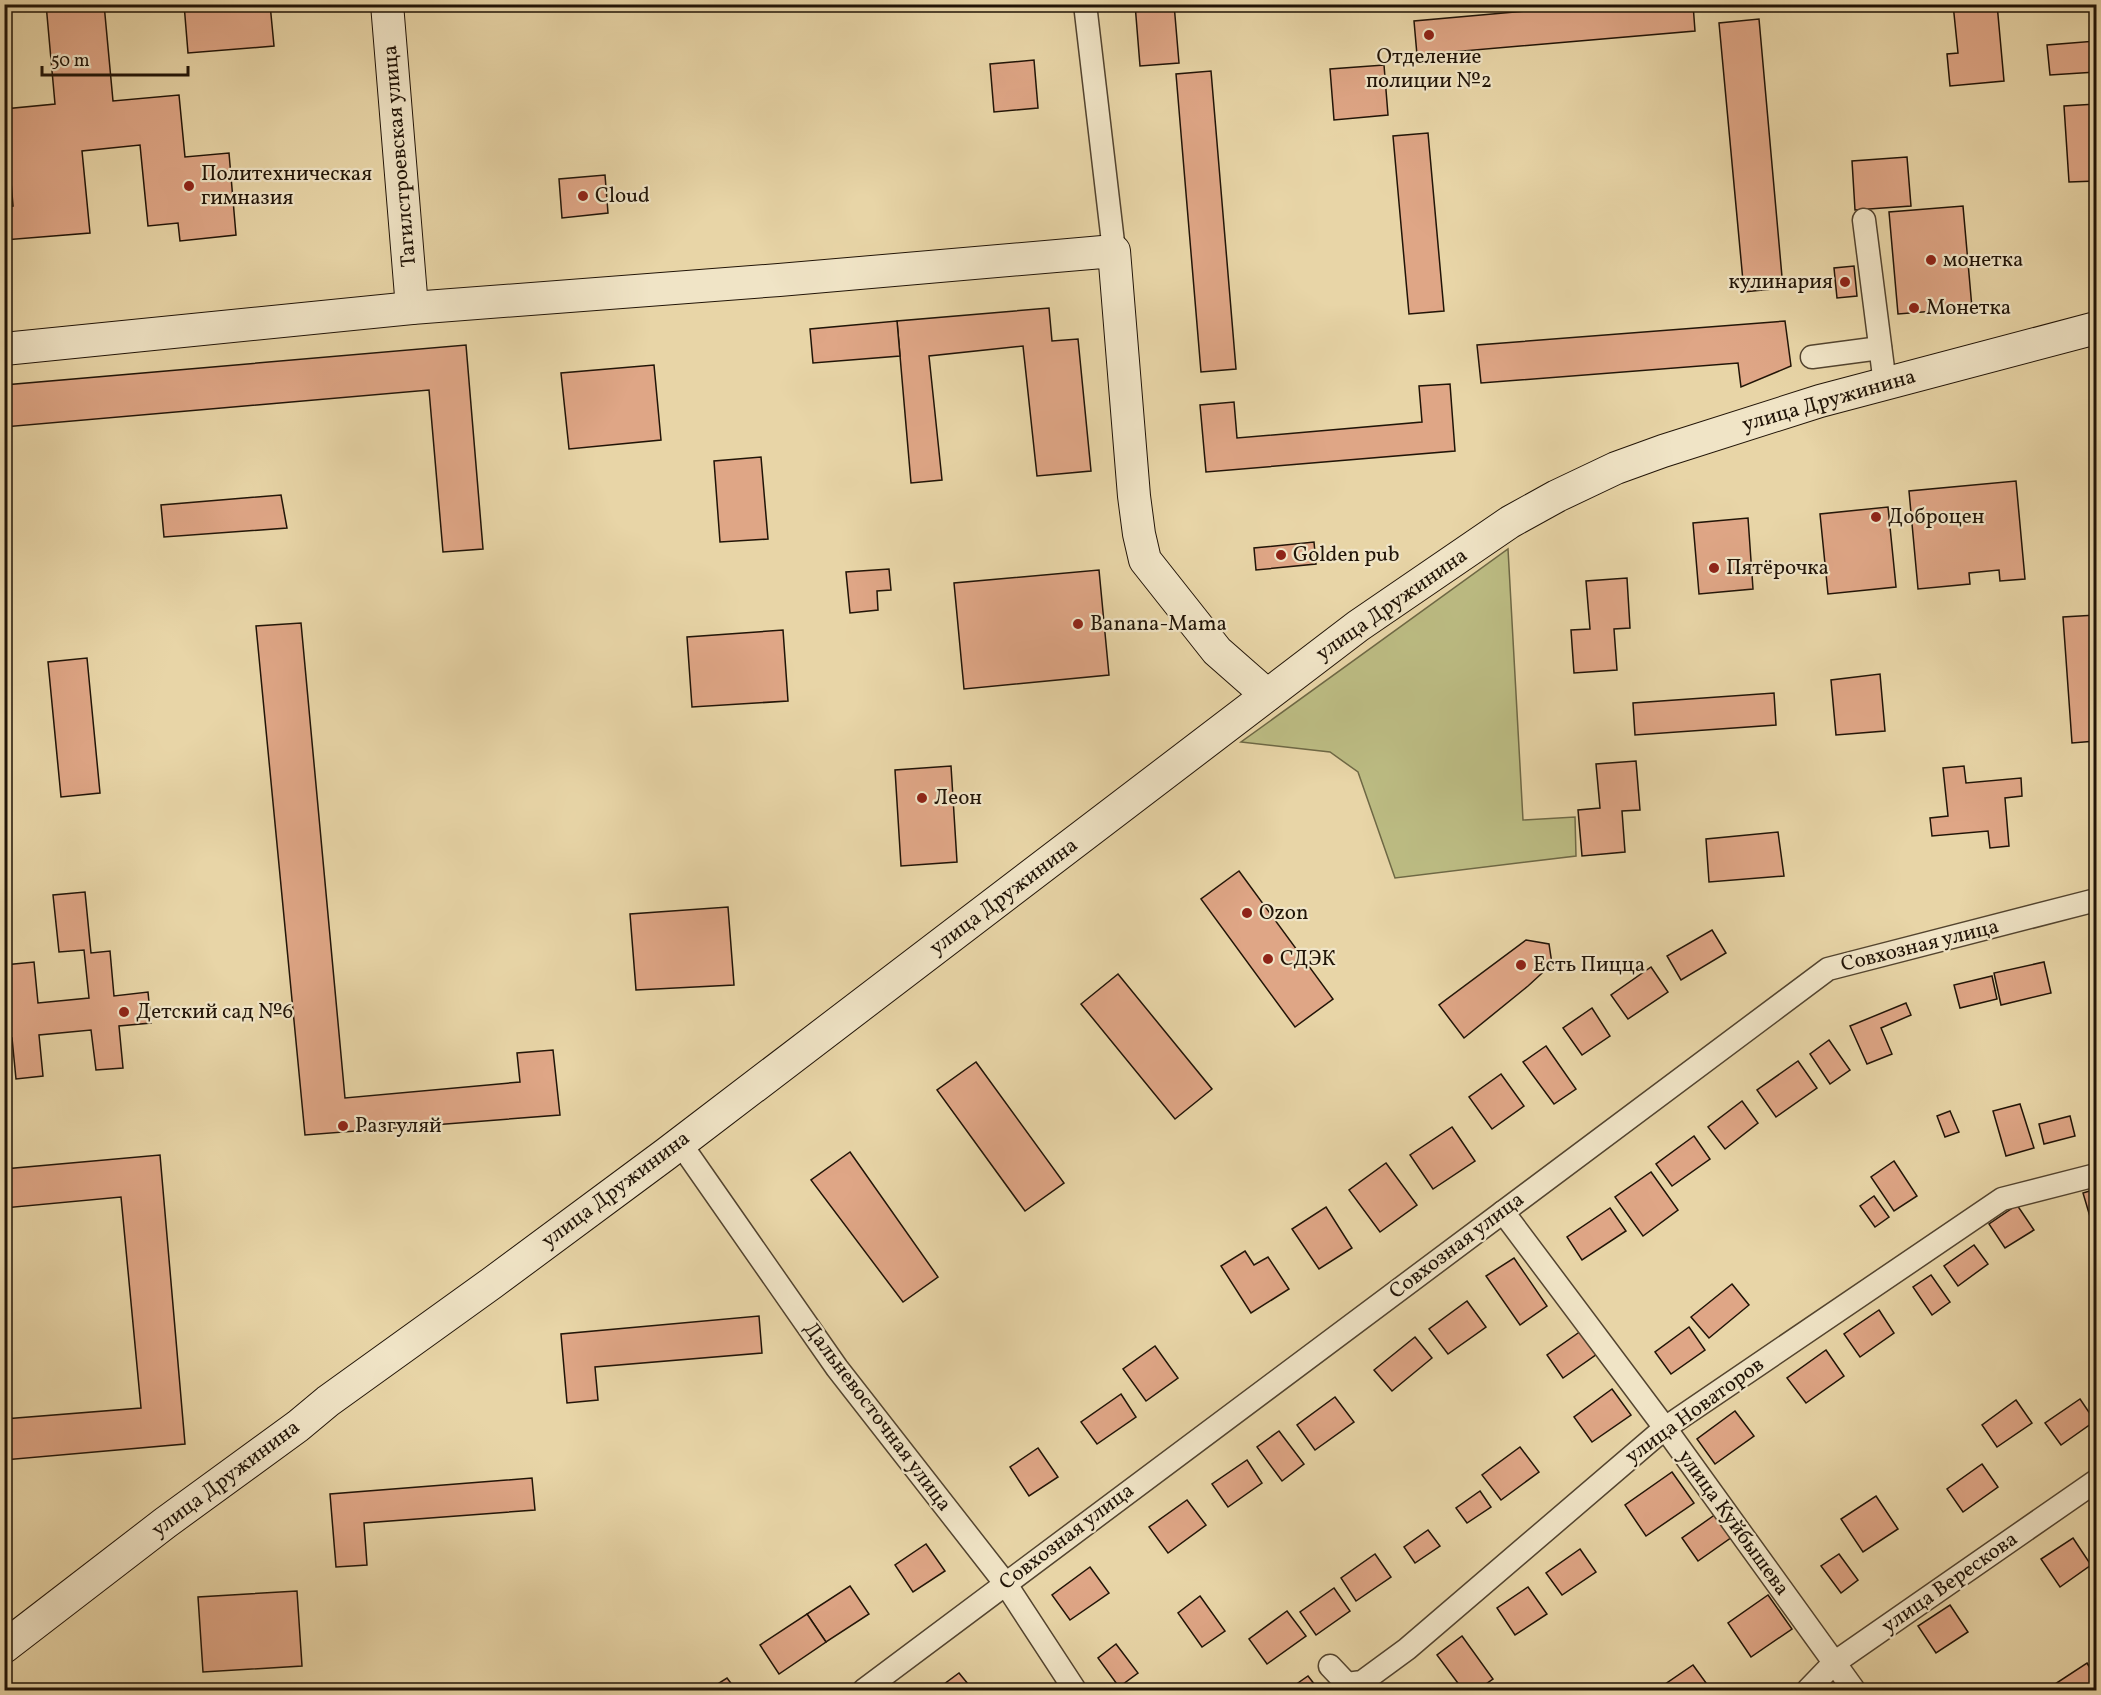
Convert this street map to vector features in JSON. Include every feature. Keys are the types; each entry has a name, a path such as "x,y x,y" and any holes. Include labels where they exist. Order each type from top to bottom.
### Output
{"main road":[{"name":"Тагилстроевская улица","path":"387,4 412,308"},
{"path":"4,349 412,308 1114,251 1134,496 1145,560 1216,651 1267,695"},
{"name":"улица Дружинина","path":"4,1647 328,1401 680,1143 1358,626 1510,522 1557,496 1616,468 1663,451 1820,401 2097,328"}],"street":[{"path":"1085,4 1114,251"},
{"path":"1864,220 1885,384"},
{"path":"1812,357 1880,348"},
{"name":"Совхозная улица","path":"864,1690 1828,969 2097,900"},
{"name":"Дальневосточная улица","path":"680,1143 837,1368 1005,1583 1075,1690"},
{"name":"улица Новаторов","path":"1330,1666 1347,1684 1362,1683 1407,1649 1665,1428 2002,1199 2097,1175"},
{"name":"улица Куйбышева","path":"1503,1212 1665,1428 1854,1690"},
{"name":"улица Верескова","path":"1808,1690 1834,1663 2097,1481"}],"green space":[{"path":"1508,549 1523,820 1575,817 1576,856 1395,878 1358,772 1330,752 1241,742"}],"building":[{"path":"46,4 104,4 113,101 179,95 185,157 229,153 236,235 180,241 178,223 148,226 140,145 82,151 90,233 4,240 4,207 13,206 9,157 4,158 4,109 55,104"},
{"path":"184,4 270,4 274,46 188,53"},
{"path":"1135,4 1174,4 1179,63 1140,66"},
{"path":"1606,4 1693,4 1695,31 1417,55 1414,21"},
{"path":"1953,4 1997,4 2004,81 1950,86 1947,54 1958,53"},
{"path":"1759,19 1783,288 1744,292 1719,23"},
{"path":"2096,41 2096,72 2050,75 2047,45"},
{"path":"1034,60 1038,108 994,112 990,64"},
{"path":"1384,65 1388,115 1334,120 1330,69"},
{"path":"1211,71 1236,369 1201,372 1176,74"},
{"path":"2096,104 2096,181 2069,182 2064,106"},
{"path":"1428,133 1444,311 1409,314 1393,136"},
{"path":"1907,157 1911,206 1855,210 1852,161"},
{"name":"Cloud","path":"605,175 608,213 562,218 559,179"},
{"name":"монетка","path":"1963,206 1972,308 1898,314 1889,212"},
{"name":"кулинария","path":"1854,266 1857,296 1837,298 1834,268"},
{"path":"1049,308 1052,341 1078,339 1091,471 1037,476 1023,346 929,356 942,480 911,483 897,321"},
{"path":"897,321 900,356 813,363 810,329"},
{"path":"1785,321 1791,366 1741,387 1738,363 1481,383 1477,345"},
{"path":"466,345 483,549 443,552 429,390 4,427 4,385"},
{"path":"654,365 661,440 569,449 561,373"},
{"path":"1450,384 1455,451 1206,472 1200,405 1234,402 1237,438 1422,422 1419,386"},
{"path":"761,457 768,539 720,542 714,461"},
{"path":"2016,481 2025,579 2000,581 1999,570 1969,573 1970,584 1918,589 1909,491"},
{"path":"281,495 287,528 164,537 161,505"},
{"path":"1888,507 1896,587 1828,594 1820,514"},
{"path":"1748,518 1753,589 1699,594 1693,523"},
{"path":"1314,542 1316,564 1256,570 1254,548"},
{"path":"889,569 891,590 877,591 878,610 850,613 846,572"},
{"path":"1099,570 1109,675 964,689 954,583"},
{"path":"1627,578 1630,628 1614,629 1617,670 1574,673 1571,630 1590,629 1586,581"},
{"path":"2096,615 2096,741 2072,743 2063,617"},
{"path":"301,623 345,1098 520,1082 517,1053 553,1050 560,1115 305,1135 256,626"},
{"path":"783,630 788,701 692,707 687,637"},
{"path":"87,658 100,793 61,797 48,662"},
{"path":"1880,674 1885,731 1836,735 1831,680"},
{"path":"1774,693 1776,725 1635,735 1633,703"},
{"path":"1636,761 1640,810 1622,811 1625,852 1582,856 1578,810 1600,808 1596,764"},
{"path":"951,766 957,862 901,866 895,770"},
{"path":"1964,766 1966,783 2021,778 2022,796 2005,798 2009,846 1990,848 1988,831 1932,836 1930,818 1948,816 1943,768"},
{"path":"1778,832 1784,876 1709,882 1706,839"},
{"path":"1239,871 1333,999 1295,1027 1201,899"},
{"path":"85,892 91,953 110,951 114,996 148,992 151,1023 119,1026 123,1068 96,1070 91,1030 39,1035 43,1076 16,1079 12,1038 4,1038 4,1007 8,1006 4,965 34,962 38,1003 89,998 84,950 59,952 53,895"},
{"path":"728,907 734,985 636,990 630,914"},
{"path":"1712,930 1726,953 1681,980 1667,956"},
{"path":"1526,940 1549,944 1552,964 1464,1038 1439,1005"},
{"path":"2044,962 2051,993 2001,1005 1994,973"},
{"path":"1651,967 1668,992 1628,1019 1611,995"},
{"path":"1118,974 1212,1089 1175,1119 1081,1004"},
{"path":"1992,976 1997,999 1960,1008 1954,985"},
{"path":"1906,1003 1911,1015 1881,1028 1892,1054 1867,1064 1850,1026"},
{"path":"1592,1008 1610,1036 1582,1055 1563,1028"},
{"path":"1829,1040 1850,1070 1830,1084 1810,1054"},
{"path":"1546,1046 1576,1089 1554,1104 1523,1062"},
{"path":"1798,1061 1817,1088 1776,1117 1757,1090"},
{"path":"976,1062 1064,1183 1025,1211 937,1090"},
{"path":"1501,1074 1524,1106 1492,1129 1469,1097"},
{"path":"1742,1101 1758,1123 1725,1149 1708,1127"},
{"path":"2020,1104 2034,1148 2006,1156 1993,1111"},
{"path":"1950,1111 1959,1132 1945,1137 1937,1116"},
{"path":"2070,1116 2075,1136 2044,1144 2039,1124"},
{"path":"1452,1127 1475,1161 1433,1189 1410,1155"},
{"path":"1694,1136 1710,1159 1672,1186 1656,1164"},
{"path":"850,1152 938,1277 903,1302 811,1180"},
{"path":"160,1155 185,1444 4,1460 4,1419 141,1408 121,1197 4,1208 4,1169"},
{"path":"1894,1161 1917,1196 1894,1211 1871,1177"},
{"path":"1386,1163 1417,1205 1380,1232 1349,1190"},
{"path":"1651,1172 1678,1210 1643,1236 1615,1197"},
{"path":"2096,1189 2096,1218 2091,1220 2083,1193"},
{"path":"1874,1196 1889,1217 1875,1227 1860,1206"},
{"path":"2017,1205 2034,1230 2005,1248 1989,1224"},
{"path":"1326,1207 1352,1248 1319,1269 1292,1229"},
{"path":"1610,1208 1626,1231 1582,1260 1567,1237"},
{"path":"1974,1245 1988,1264 1958,1286 1944,1266"},
{"path":"1245,1251 1254,1265 1268,1257 1289,1289 1251,1313 1221,1266"},
{"path":"1514,1258 1547,1306 1520,1325 1486,1276"},
{"path":"1931,1275 1950,1302 1932,1315 1913,1287"},
{"path":"1732,1284 1749,1305 1709,1338 1691,1317"},
{"path":"1467,1301 1486,1327 1448,1354 1429,1329"},
{"path":"1879,1310 1894,1333 1860,1357 1844,1334"},
{"path":"759,1316 762,1353 595,1367 598,1400 567,1403 561,1334"},
{"path":"1689,1327 1705,1350 1671,1374 1655,1352"},
{"path":"1581,1331 1597,1354 1563,1378 1547,1355"},
{"path":"1415,1337 1432,1358 1392,1391 1374,1370"},
{"path":"1155,1346 1178,1378 1146,1401 1123,1369"},
{"path":"1826,1350 1844,1376 1806,1403 1787,1378"},
{"path":"1612,1389 1631,1415 1592,1442 1574,1417"},
{"path":"1121,1394 1136,1417 1097,1444 1081,1422"},
{"path":"1335,1397 1354,1422 1315,1450 1297,1425"},
{"path":"2080,1399 2095,1421 2061,1445 2045,1423"},
{"path":"2016,1400 2032,1423 1997,1447 1982,1425"},
{"path":"1735,1411 1754,1436 1715,1464 1697,1439"},
{"path":"1279,1431 1304,1464 1282,1481 1257,1447"},
{"path":"1520,1447 1539,1472 1501,1500 1482,1475"},
{"path":"1038,1448 1058,1477 1029,1496 1010,1467"},
{"path":"1247,1460 1262,1483 1228,1507 1212,1484"},
{"path":"1982,1464 1998,1487 1963,1512 1947,1489"},
{"path":"1672,1472 1694,1503 1646,1536 1625,1505"},
{"path":"532,1478 535,1510 364,1523 367,1565 336,1567 330,1494"},
{"path":"1480,1491 1491,1507 1467,1523 1456,1508"},
{"path":"1876,1496 1898,1529 1863,1552 1841,1519"},
{"path":"1187,1500 1206,1525 1168,1553 1149,1527"},
{"path":"1716,1514 1732,1537 1698,1561 1682,1538"},
{"path":"1428,1530 1440,1546 1415,1563 1404,1547"},
{"path":"2073,1538 2091,1565 2060,1587 2041,1559"},
{"path":"926,1544 945,1571 913,1592 895,1565"},
{"path":"1580,1549 1596,1572 1562,1595 1546,1573"},
{"path":"1375,1554 1391,1577 1356,1601 1341,1578"},
{"path":"1839,1554 1858,1580 1841,1593 1821,1566"},
{"path":"1090,1567 1109,1593 1070,1620 1052,1595"},
{"path":"850,1586 869,1614 826,1642 807,1614"},
{"path":"1528,1587 1547,1614 1515,1635 1497,1608"},
{"path":"1334,1588 1350,1611 1316,1635 1300,1612"},
{"path":"297,1591 302,1666 203,1672 198,1597"},
{"path":"1768,1595 1792,1629 1751,1657 1728,1623"},
{"path":"1200,1596 1225,1631 1202,1647 1178,1613"},
{"path":"1950,1605 1968,1632 1936,1653 1918,1626"},
{"path":"1287,1611 1306,1636 1267,1664 1249,1639"},
{"path":"807,1614 826,1642 779,1674 760,1645"},
{"path":"1462,1636 1493,1679 1477,1690 1463,1690 1437,1655"},
{"path":"1116,1644 1138,1673 1119,1687 1098,1658"},
{"path":"2087,1663 2096,1678 2096,1690 2059,1690 2055,1684"},
{"path":"1693,1665 1709,1687 1704,1690 1658,1689"},
{"path":"959,1673 973,1690 936,1690"},
{"path":"1308,1676 1319,1690 1288,1690"},
{"path":"727,1678 736,1690 708,1690"}],"place":[{"name":"Отделение полиции №2","path":"1429,35"},
{"name":"Политехническая гимназия","path":"189,186"},
{"name":"Cloud","path":"583,196"},
{"name":"монетка","path":"1931,260"},
{"name":"кулинария","path":"1845,282"},
{"name":"Монетка","path":"1914,308"},
{"name":"Доброцен","path":"1876,517"},
{"name":"Golden pub","path":"1281,555"},
{"name":"Пятёрочка","path":"1714,568"},
{"name":"Banana-Mama","path":"1078,624"},
{"name":"Леон","path":"922,798"},
{"name":"Ozon","path":"1247,913"},
{"name":"СДЭК","path":"1268,959"},
{"name":"Есть Пицца","path":"1521,965"},
{"name":"Детский сад №6","path":"124,1012"},
{"name":"Разгуляй","path":"343,1126"}]}
